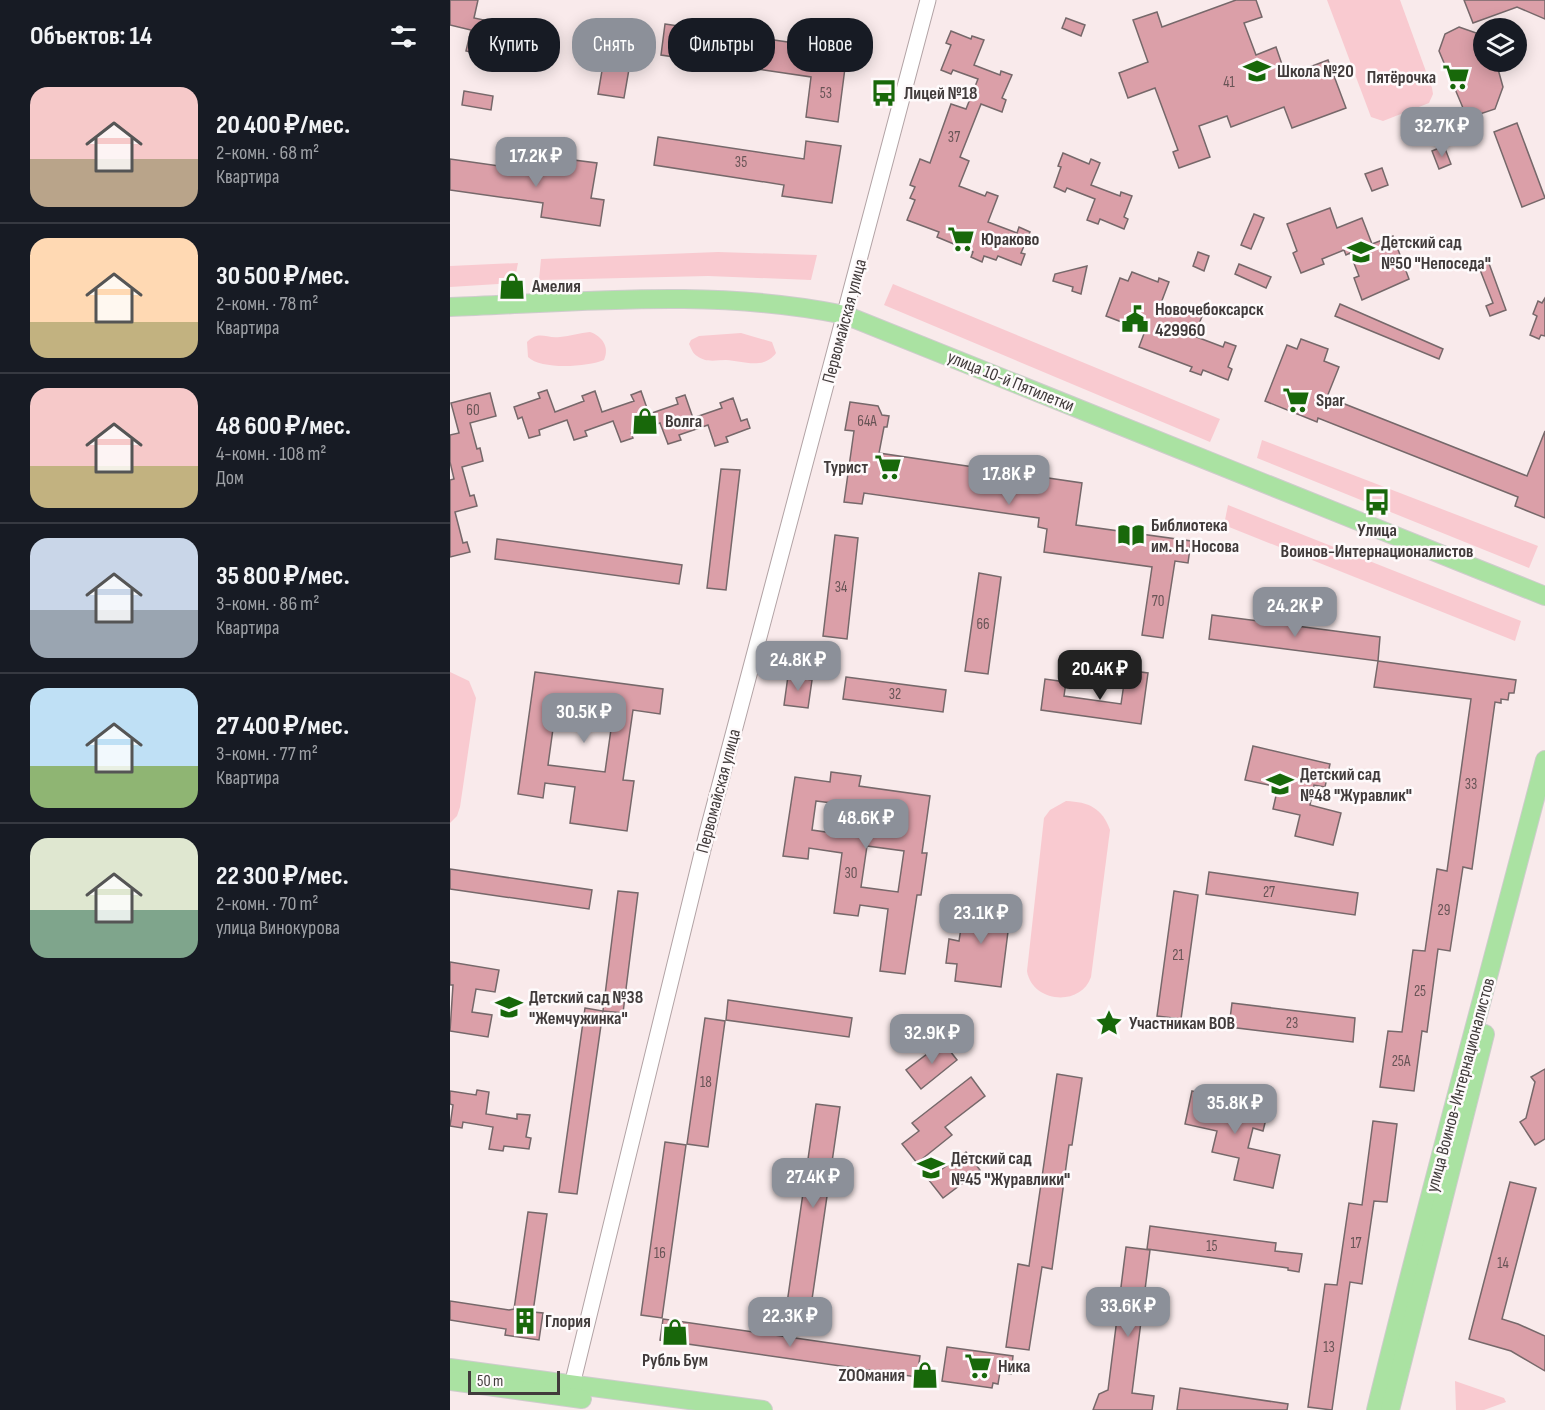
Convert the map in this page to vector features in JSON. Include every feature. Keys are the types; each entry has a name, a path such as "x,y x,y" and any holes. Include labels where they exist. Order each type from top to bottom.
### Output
{"main road":[{"name":"улица 10-й Пятилетки","path":"450,307 685,298 786,303 845,315 1545,596"},
{"name":"улица Воинов-Интернационалистов","path":"1376,1410 1401,1337 1545,760"},
{"name":"улица Воинов-Интернационалистов","path":"1458,1111 1545,807"},
{"name":"улица Воинов-Интернационалистов","path":"1390,1410 1401,1337"},
{"path":"450,1368 568,1397 763,1410"},
{"path":"450,1381 666,1410"}],"street":[{"name":"Первомайская улица","path":"568,1397 707,833 928,0"}],"shaded area":[{"path":"1327,0 1400,0 1432,88 1433,94 1429,103 1383,121 1371,117"},
{"path":"718,252 817,255 811,280 708,276 539,280 541,259"},
{"path":"518,263 514,283 450,287 450,266"},
{"path":"893,284 1220,419 1210,442 884,305"},
{"path":"590,332 604,343 606,355 604,360 587,364 553,366 528,357 527,342 535,336 560,337"},
{"path":"741,333 772,342 776,353 759,363 707,360 696,355 689,344 691,340 699,336"},
{"path":"1262,440 1538,546 1529,568 1257,458"},
{"path":"1228,505 1521,621 1515,641 1224,525"},
{"path":"450,672 469,681 476,698 460,807 457,816 450,823"},
{"path":"1066,801 1088,805 1099,811 1110,830 1091,977 1086,987 1077,993 1068,997 1057,997 1038,990 1031,982 1027,971 1044,818 1050,810"},
{"path":"1455,1381 1504,1398 1506,1402 1484,1410 1456,1410"}],"building":[{"path":"450,0 478,0 474,18 468,18 468,29 450,25"},
{"path":"1236,0 1256,0 1262,17 1244,23 1256,55 1276,47 1286,76 1328,60 1346,108 1292,128 1284,107 1231,127 1227,116 1199,126 1210,157 1179,168 1173,152 1178,150 1155,88 1128,98 1119,73 1148,62 1133,20 1157,12 1162,27"},
{"path":"1464,0 1545,0 1545,19 1517,7 1487,18 1473,18 1473,23"},
{"path":"1066,18 1085,25 1081,36 1062,28"},
{"path":"665,24 668,24 668,56 661,55"},
{"path":"1459,27 1473,32 1473,72 1499,72 1503,87 1495,109 1480,114 1463,108 1439,51 1445,34"},
{"path":"951,31 971,39 972,36 984,40 974,65 1000,75 1001,71 1012,75 1002,98 1006,100 1002,112 981,104 960,157 969,161 959,186 985,196 987,192 998,196 988,222 1017,233 1019,227 1030,232 1021,253 1025,254 1021,265 998,256 996,260 984,256 982,262 971,257 973,252 937,237 939,232 907,220 915,200 910,198 915,187 910,185 920,159 930,163 951,104 966,109 978,79 953,70 951,74 941,70 951,45 946,43"},
{"path":"775,40 787,42 787,72 844,72 838,122 806,117 811,77 775,72"},
{"path":"602,72 629,72 624,98 598,94"},
{"path":"464,91 493,96 491,110 462,105"},
{"path":"1517,123 1545,198 1522,207 1494,132"},
{"path":"658,137 804,159 806,141 841,146 832,203 782,196 784,185 654,165"},
{"path":"1444,146 1451,164 1439,169 1432,151"},
{"path":"1063,153 1089,164 1091,159 1100,163 1091,185 1120,196 1121,192 1132,196 1124,217 1128,219 1124,229 1100,219 1098,224 1087,220 1095,199 1067,188 1065,192 1054,187"},
{"path":"558,158 597,163 591,198 604,200 600,226 541,217 543,203 450,190 450,159 556,174"},
{"path":"1382,168 1388,185 1372,191 1365,174"},
{"path":"1330,208 1337,228 1362,218 1372,244 1393,236 1409,279 1362,300 1354,278 1359,276 1350,253 1346,255 1344,250 1322,259 1324,264 1301,273 1293,253 1297,251 1287,224"},
{"path":"1254,214 1264,218 1251,249 1241,245"},
{"path":"1198,252 1209,256 1204,271 1193,266"},
{"path":"1487,258 1506,310 1490,316 1486,306 1493,303 1477,262"},
{"path":"1239,264 1271,277 1266,288 1235,274"},
{"path":"1087,266 1081,294 1072,291 1073,287 1053,281 1055,274"},
{"path":"1132,272 1158,282 1159,278 1169,282 1161,303 1191,314 1192,310 1203,314 1194,336 1223,347 1225,342 1236,346 1228,367 1232,369 1228,380 1203,370 1201,375 1190,371 1192,367 1139,347 1145,331 1106,316 1120,278 1128,281"},
{"path":"1545,298 1545,336 1541,335 1539,339 1530,335 1537,316 1533,314 1538,301 1542,303"},
{"path":"1340,304 1443,349 1439,359 1335,316"},
{"path":"1301,339 1328,349 1324,361 1339,367 1327,397 1527,476 1545,431 1545,518 1515,506 1518,497 1318,418 1317,422 1265,401 1287,345 1297,349"},
{"path":"547,390 555,412 584,401 582,396 595,391 602,412 634,401 631,395 641,391 649,414 678,404 676,398 685,395 693,418 722,408 720,403 733,398 741,421 747,419 750,428 726,437 728,442 715,446 708,425 679,435 681,440 668,444 660,423 631,433 633,438 621,442 613,421 585,431 587,436 574,440 567,420 539,430 540,435 529,438 522,417 518,419 514,407 540,398 538,393"},
{"path":"490,393 496,416 470,423 483,461 462,467 470,496 474,495 477,506 455,512 463,543 467,542 470,552 450,557 450,480 454,479 450,462 450,435 459,433 451,403"},
{"path":"850,402 878,406 882,415 889,416 887,427 884,427 879,453 1082,483 1076,525 1191,541 1188,563 1175,561 1163,638 1142,635 1152,567 1044,552 1047,529 1038,527 1039,518 864,493 862,504 844,502 854,431 845,430"},
{"path":"721,469 740,470 726,590 707,588"},
{"path":"835,535 858,538 847,639 823,636"},
{"path":"497,539 682,565 679,584 495,559"},
{"path":"979,573 1001,577 988,674 965,671"},
{"path":"1212,615 1380,637 1378,661 1209,639"},
{"path":"1378,661 1516,680 1514,693 1509,693 1508,700 1501,699 1501,703 1495,702 1472,869 1463,867 1450,951 1438,949 1427,1032 1422,1031 1414,1091 1380,1087 1388,1031 1402,1032 1413,950 1425,951 1437,869 1447,871 1471,699 1374,687"},
{"path":"1126,670 1148,673 1141,724 1041,710 1045,679 1066,682 1064,696 1121,704"},
{"path":"535,672 663,689 660,714 633,710 623,780 634,781 627,831 570,823 575,787 545,783 543,798 518,794","holes":["557,700 614,708 605,772 548,765"]},
{"path":"788,676 812,680 808,708 784,705"},
{"path":"846,677 946,690 943,712 843,699"},
{"path":"1253,746 1330,764 1325,787 1314,785 1310,805 1341,813 1333,845 1295,836 1300,815 1273,809 1278,787 1245,780"},
{"path":"831,772 861,776 859,786 930,796 922,853 927,853 921,895 917,895 905,974 880,971 888,909 860,905 858,916 834,913 842,853 809,848 808,859 783,856 795,777 830,782","holes":["816,801 872,808 868,838 812,830","867,846 904,851 898,892 861,887"]},
{"path":"450,869 592,890 589,909 450,889"},
{"path":"1209,872 1358,893 1355,915 1206,894"},
{"path":"618,891 638,893 623,1013 603,1011"},
{"path":"1174,891 1198,895 1181,1019 1157,1016"},
{"path":"965,902 1011,908 1001,987 955,981 957,964 946,963 949,939 959,941"},
{"path":"450,962 499,970 495,992 476,989 472,1012 492,1015 488,1037 450,1031 453,985 450,985"},
{"path":"728,1000 852,1018 849,1037 726,1020"},
{"path":"1232,1003 1355,1018 1353,1042 1229,1027"},
{"path":"585,1008 603,1011 577,1194 559,1192"},
{"path":"705,1018 725,1021 708,1147 687,1144"},
{"path":"943,1042 957,1060 921,1089 906,1070"},
{"path":"1545,1069 1545,1139 1535,1145 1520,1122 1526,1118 1535,1082 1531,1077"},
{"path":"1057,1074 1082,1078 1072,1145 1069,1145 1052,1269 1042,1267 1029,1350 1006,1347 1018,1264 1029,1266"},
{"path":"971,1077 985,1096 945,1127 952,1135 917,1163 902,1144 919,1131 912,1123"},
{"path":"477,1090 489,1092 486,1114 517,1119 517,1114 530,1115 526,1137 531,1138 529,1149 504,1146 503,1151 489,1149 493,1127 463,1122 462,1128 450,1126 453,1105 450,1104 450,1091 476,1095"},
{"path":"1192,1091 1269,1107 1263,1131 1253,1128 1248,1148 1280,1155 1273,1188 1234,1180 1239,1158 1212,1152 1217,1131 1185,1124"},
{"path":"816,1104 840,1107 810,1313 786,1310"},
{"path":"1373,1121 1397,1124 1387,1202 1374,1201 1362,1284 1350,1282 1332,1410 1308,1407 1325,1284 1337,1285 1349,1203 1362,1205"},
{"path":"665,1142 686,1145 662,1318 641,1315"},
{"path":"966,1152 980,1170 943,1198 928,1179"},
{"path":"1510,1182 1536,1188 1502,1319 1545,1336 1545,1371 1511,1351 1469,1339"},
{"path":"528,1212 547,1214 533,1312 543,1313 539,1340 505,1335 506,1329 450,1320 450,1301 514,1309"},
{"path":"1150,1226 1276,1243 1275,1251 1302,1254 1299,1272 1288,1270 1288,1268 1147,1249"},
{"path":"1126,1247 1150,1250 1132,1393 1154,1396 1152,1410 1093,1410 1099,1394 1108,1390"},
{"path":"663,1319 920,1356 917,1377 660,1340"},
{"name":"Ника","path":"947,1347 1013,1356 1011,1374 1000,1372 998,1384 993,1383 992,1388 942,1381"},
{"path":"1180,1388 1288,1404 1287,1410 1177,1410"}],"place":[{"name":"Школа №20","path":"1257,71"},
{"name":"Пятёрочка","path":"1456,77"},
{"name":"Лицей №18","path":"884,93"},
{"name":"Юраково","path":"961,239"},
{"name":"Детский сад №50 \"Непоседа\"","path":"1361,252"},
{"name":"Амелия","path":"512,286"},
{"name":"Новочебоксарск 429960","path":"1135,319"},
{"name":"Spar","path":"1296,400"},
{"name":"Волга","path":"645,421"},
{"name":"Турист","path":"888,467"},
{"name":"Улица Воинов-Интернационалистов","path":"1377,502"},
{"name":"Библиотека им. Н. Носова","path":"1131,535"},
{"name":"Детский сад №48 \"Журавлик\"","path":"1280,784"},
{"name":"Детский сад №38 \"Жемчужинка\"","path":"509,1007"},
{"name":"Участникам ВОВ","path":"1109,1023"},
{"name":"Детский сад №45 \"Журавлики\"","path":"931,1168"},
{"name":"Глория","path":"525,1321"},
{"name":"Рубль Бум","path":"675,1332"},
{"name":"Ника","path":"978,1366"},
{"name":"ZOOмания","path":"925,1375"}]}
